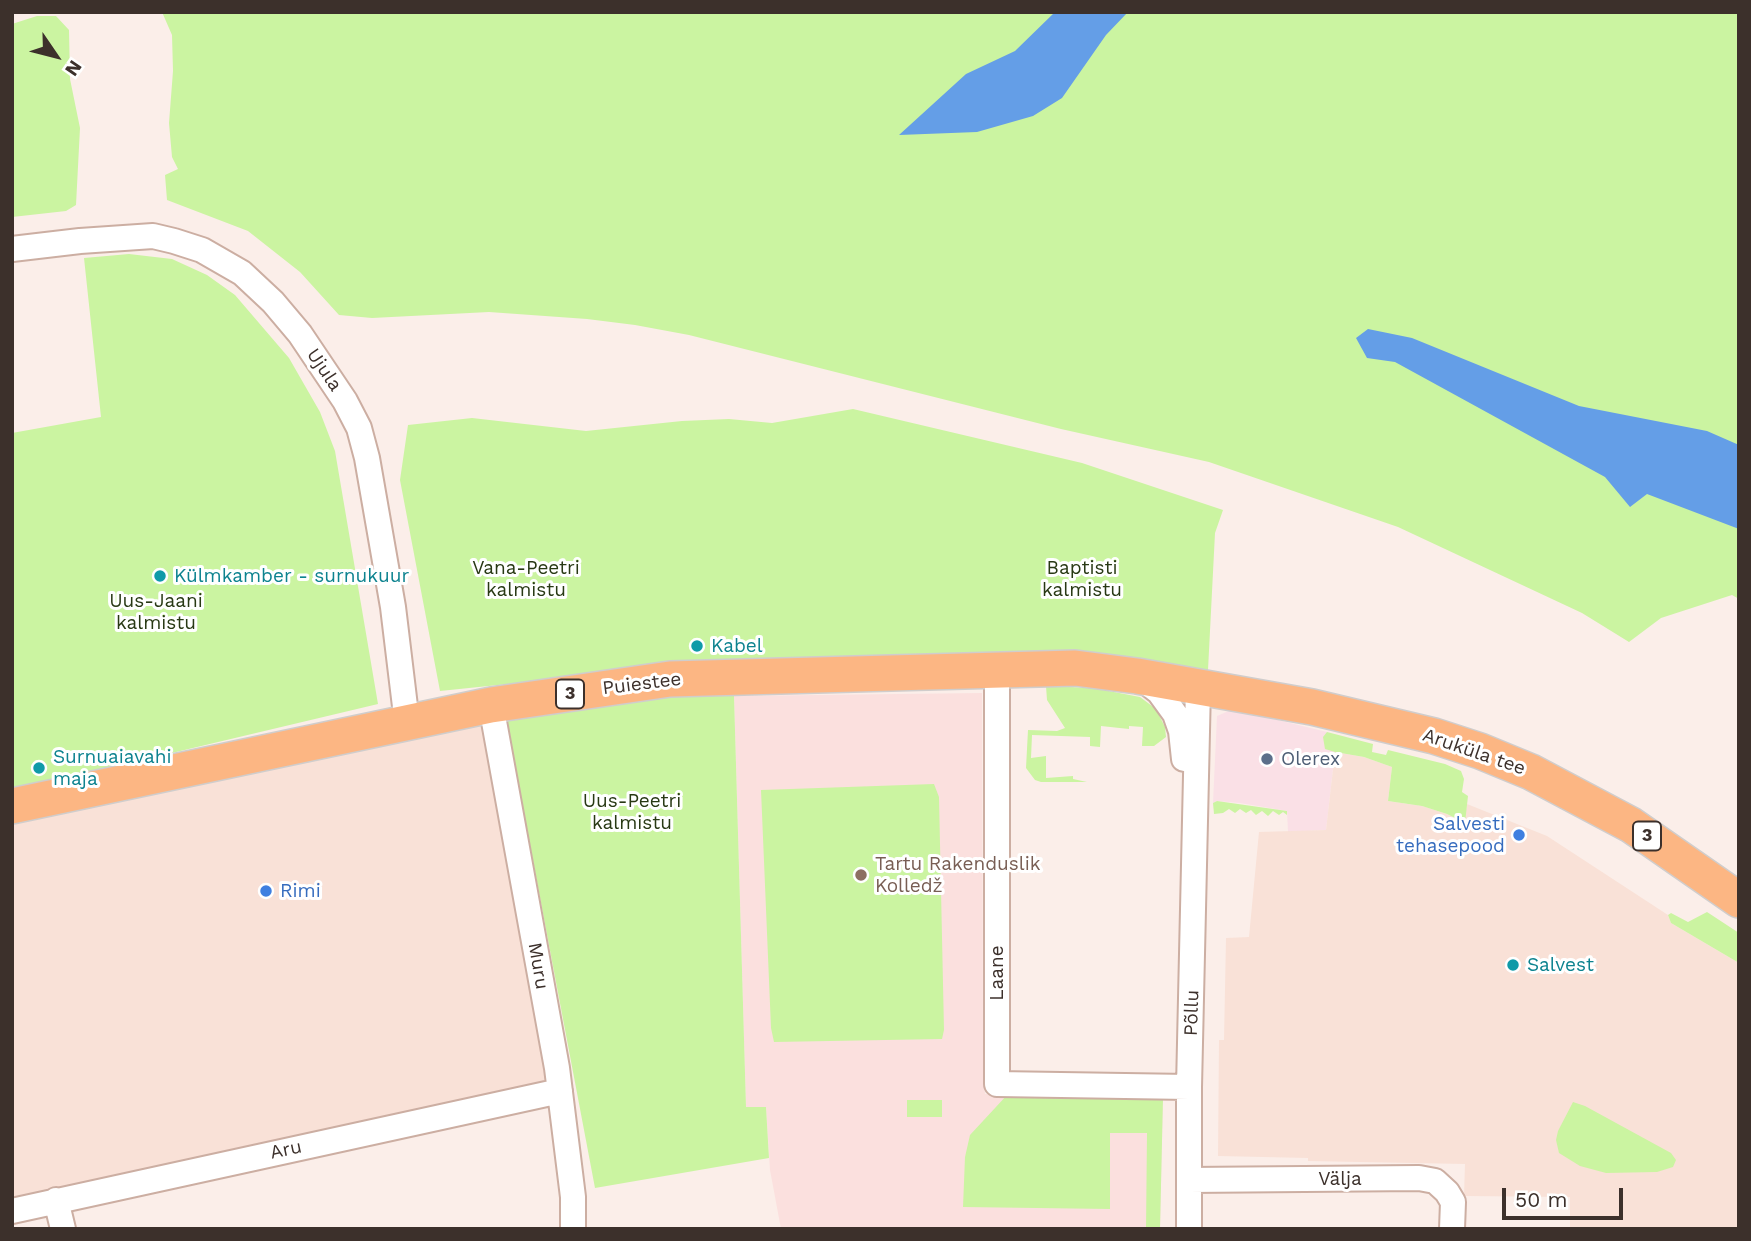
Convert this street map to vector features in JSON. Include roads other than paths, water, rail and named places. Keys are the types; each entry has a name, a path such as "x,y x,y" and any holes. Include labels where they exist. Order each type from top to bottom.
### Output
{"highway":[{"name":"Puiestee","path":"12,806 491,705 670,679 1075,668 1198,687"},
{"name":"Aruküla tee","path":"1198,687 1311,707 1434,736 1480,751 1531,772 1631,825 1733,895"}],"street":[{"name":"Ujula","path":"12,249 153,236 174,241 202,250 242,273 291,323 345,401 359,428 368,458 393,607 407,723"},
{"name":"Laane","path":"997,669 997,1084 1189,1087"},
{"name":"Põllu","path":"1136,676 1159,692 1175,714 1181,731 1184,758 1196,796"},
{"name":"Põllu","path":"1189,1229 1189,1087 1198,687"},
{"name":"Muru","path":"491,705 560,1091 573,1197 573,1229"},
{"name":"Aru","path":"12,1211 560,1091"},
{"name":"Välja","path":"1189,1180 1419,1178 1435,1181 1447,1192 1453,1202 1452,1229"},
{"path":"56,1200 63,1229"}],"water":[{"path":"1055,12 1128,12 1106,35 1062,98 1033,116 977,132 899,135 966,74 1015,51"},
{"path":"1368,329 1412,338 1579,406 1707,431 1739,445 1739,529 1647,494 1630,507 1605,477 1395,362 1367,358 1356,338"}],"place":[{"name":"Külmkamber - surnukuur","path":"160,576"},
{"name":"Kabel","path":"697,646"},
{"name":"Olerex","path":"1267,759"},
{"name":"Surnuaiavahi maja","path":"39,768"},
{"name":"Salvesti tehasepood","path":"1519,835"},
{"name":"Tartu Rakenduslik Kolledž","path":"861,875"},
{"name":"Rimi","path":"266,891"},
{"name":"Salvest","path":"1513,965"}],"park label":[{"name":"Vana-Peetri kalmistu","path":"526,579"},
{"name":"Baptisti kalmistu","path":"1082,579"},
{"name":"Uus-Jaani kalmistu","path":"156,612"},
{"name":"Uus-Peetri kalmistu","path":"632,812"}]}
